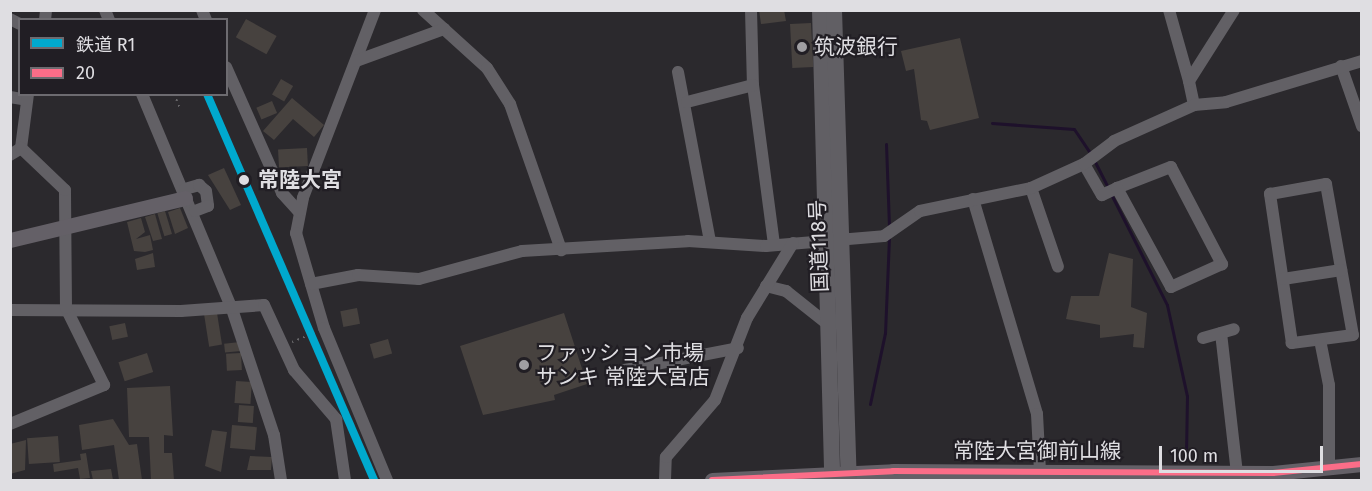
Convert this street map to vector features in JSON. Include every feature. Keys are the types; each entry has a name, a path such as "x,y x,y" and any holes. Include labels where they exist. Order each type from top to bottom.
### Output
{"highway":[{"name":"国道118号","path":"820,10 834,239 830,326 841,477"},
{"name":"国道118号","path":"834,10 834,239 841,477"}],"main road":[{"path":"10,240 185,194"},
{"name":"常陸大宮御前山線","path":"712,480 997,476 1040,472 1186,476 1329,469 1362,464"}],"street":[{"path":"375,10 299,212 296,232 324,328 380,454 387,480"},
{"path":"423,10 487,68 510,104 561,250"},
{"path":"752,10 753,85 774,245"},
{"path":"1169,10 1194,105"},
{"path":"1189,81 1234,10"},
{"path":"356,61 444,29"},
{"path":"311,284 358,275 419,279 522,250 710,242 774,245 884,236 920,211 1031,188 1083,164 1114,141 1194,105 1226,102 1362,61"},
{"path":"1341,66 1362,126"},
{"path":"228,72 282,194 299,212"},
{"path":"678,72 687,102 710,242"},
{"path":"687,102 753,85"},
{"path":"143,96 185,194 195,211 232,309 274,435 281,480"},
{"path":"10,97 28,97 16,151 65,189 66,309 104,386 10,423"},
{"path":"1083,164 1102,195 1117,188 1171,167 1222,264 1171,286 1117,188"},
{"path":"1326,183 1353,334 1292,343 1283,279 1270,194 1326,183"},
{"path":"185,194 200,185 206,191 208,206 195,211"},
{"path":"1031,188 1058,267"},
{"path":"973,199 1037,414 1040,472"},
{"path":"665,480 666,457 715,400 738,348 747,318 793,243"},
{"path":"1283,279 1341,270"},
{"path":"766,286 786,291 830,326"},
{"path":"10,310 232,309 264,305 302,381 336,419 345,480"},
{"path":"1203,338 1234,329"},
{"path":"1221,333 1237,473"},
{"path":"1320,340 1329,385 1329,469"},
{"path":"625,370 738,348"}],"path":[{"path":"175,96 180,108"},
{"path":"284,346 324,328"}],"building":[{"path":"759,10 784,10 786,21 761,24"},
{"path":"246,19 277,36 266,54 236,37"},
{"path":"811,23 813,67 792,68 790,24"},
{"path":"960,38 979,118 930,130 927,121 921,120 914,69 906,71 901,51"},
{"path":"281,79 293,86 284,102 272,95"},
{"path":"292,98 324,125 314,137 293,119 274,140 263,131"},
{"path":"272,101 277,113 261,120 256,108"},
{"path":"307,148 308,166 279,167 278,150"},
{"path":"224,168 241,205 230,210 208,175"},
{"path":"180,208 188,228 175,234 168,212"},
{"path":"165,211 172,234 164,236 157,213"},
{"path":"155,214 162,239 153,241 145,217"},
{"path":"141,218 145,232 136,239 150,235 153,250 145,252 134,251 127,222"},
{"path":"153,253 155,267 137,270 135,259"},
{"path":"1109,253 1133,259 1131,307 1147,313 1144,348 1133,347 1134,334 1100,338 1100,325 1066,319 1071,296 1099,296"},
{"path":"357,308 360,324 343,327 340,311"},
{"path":"217,313 222,345 209,347 204,315"},
{"name":"ファッション市場 サンキ 常陸大宮店","path":"564,313 587,384 554,395 555,400 483,415 460,346"},
{"path":"125,323 128,337 112,340 109,326"},
{"path":"388,339 392,353 374,359 370,344"},
{"path":"240,342 241,351 225,353 224,344"},
{"path":"147,353 153,372 125,381 118,362"},
{"path":"241,353 242,370 227,371 226,354"},
{"path":"236,381 252,382 250,404 234,403"},
{"path":"170,386 173,436 164,435 164,453 172,453 174,480 151,480 149,437 129,437 127,388"},
{"path":"239,405 254,406 253,423 238,422"},
{"path":"113,419 129,445 137,444 142,480 119,480 114,445 82,450 79,425"},
{"path":"232,425 257,427 255,450 230,448"},
{"path":"212,430 227,432 221,472 205,466"},
{"path":"58,436 60,462 29,464 27,438"},
{"path":"26,440 25,470 10,474 10,444"},
{"path":"86,453 90,478 80,479 78,468 54,472 53,464 81,460 80,454"},
{"path":"250,456 272,457 271,470 247,470"},
{"path":"111,469 113,480 93,480 91,471"}],"waterway":[{"path":"992,123 1074,129 1091,154"},
{"path":"886,144 889,227"},
{"path":"1094,160 1108,188"},
{"path":"1111,194 1167,305 1187,396 1186,456"},
{"path":"870,404 885,333 889,237"}],"rail line":[{"name":"R1","path":"208,96 374,480"}],"transit line":[{"name":"20","path":"712,480 893,471 1273,473 1362,464"}],"place":[{"name":"筑波銀行","path":"802,47"},
{"name":"常陸大宮","path":"244,180"},
{"name":"ファッション市場 サンキ 常陸大宮店","path":"524,365"}]}
